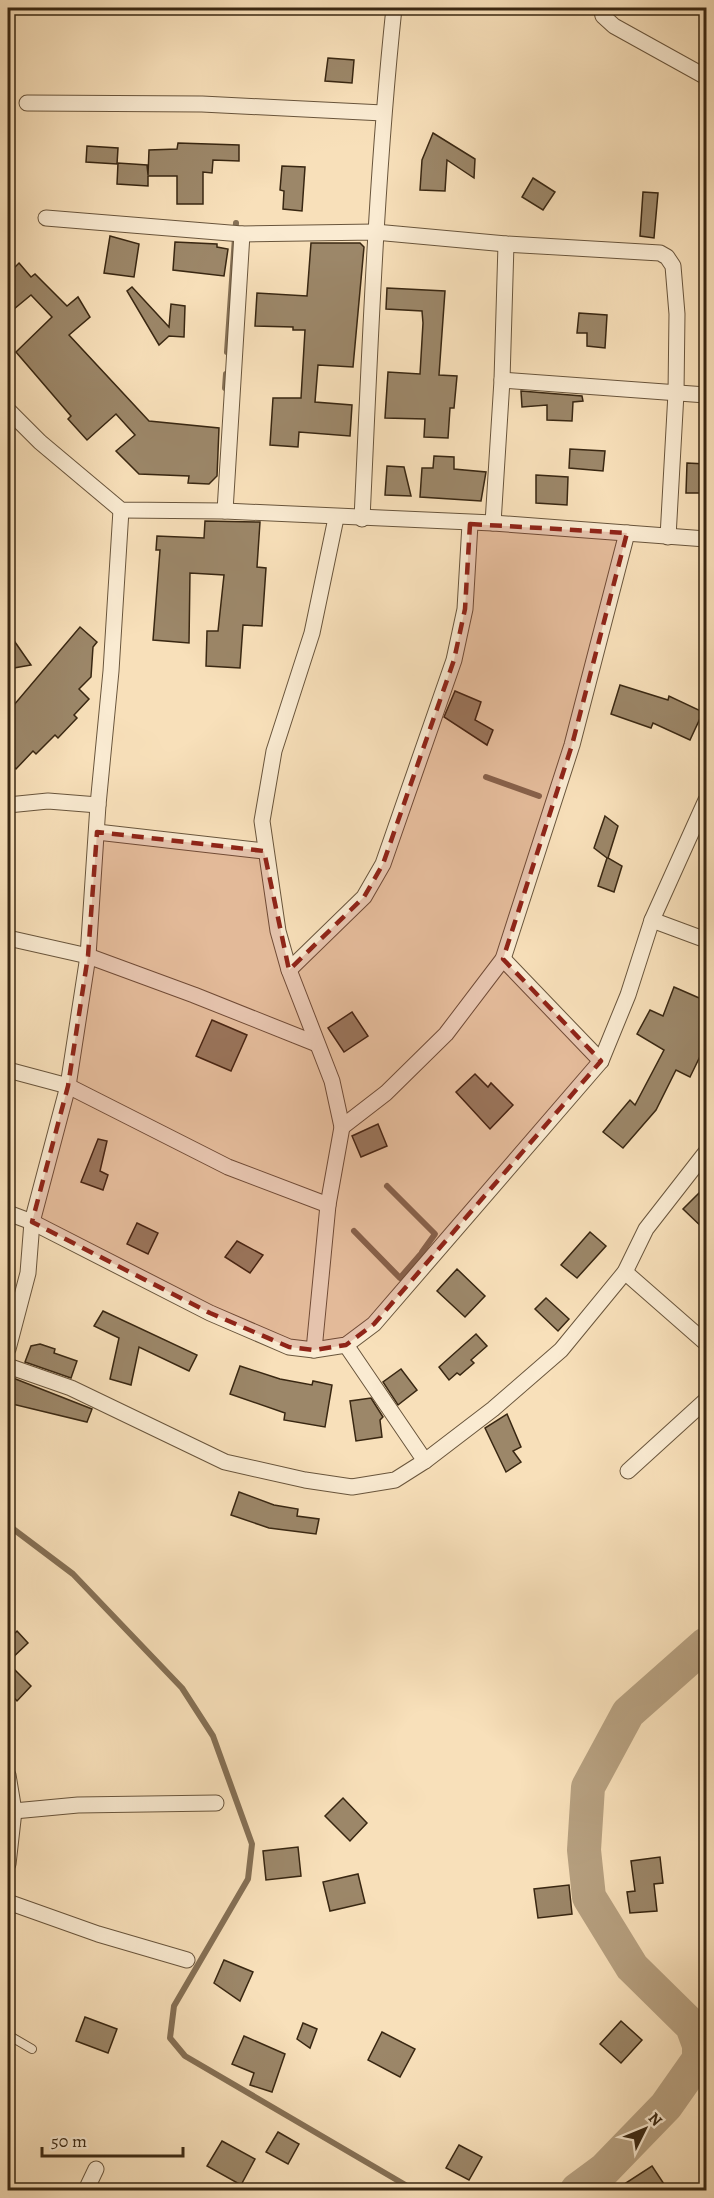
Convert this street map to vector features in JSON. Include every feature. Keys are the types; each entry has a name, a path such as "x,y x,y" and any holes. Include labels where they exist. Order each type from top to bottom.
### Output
{"street":[{"path":"362,519 375,232 383,113 394,8"},
{"path":"601,8 603,16 614,26 706,77"},
{"path":"27,103 202,104 383,113"},
{"path":"46,219 242,234 375,232 506,244 660,253 667,257 673,266 676,304 676,393 668,537"},
{"path":"225,511 242,234"},
{"path":"493,523 502,380 506,244"},
{"path":"502,380 706,395"},
{"path":"8,410 40,442 121,510 225,511 470,524 493,523 706,539"},
{"path":"8,1349 28,1273 32,1222 68,1086 88,956 98,805 111,670 121,510"},
{"path":"314,1350 328,1204 342,1127 332,1080 289,970 278,932 264,851 262,821 274,751 312,633 336,518"},
{"path":"289,970 364,897 383,864 454,660 465,609 470,524"},
{"path":"342,1127 386,1093 446,1034 503,959 572,745 627,533"},
{"path":"8,1213 32,1222 210,1313 289,1347 314,1350 346,1345 374,1324 601,1061 628,995 652,920 706,800"},
{"path":"8,805 48,801 98,805"},
{"path":"97,832 264,851"},
{"path":"652,920 706,940"},
{"path":"8,938 88,956 195,995 317,1044"},
{"path":"503,959 601,1061"},
{"path":"8,1071 68,1086 228,1167 328,1204"},
{"path":"8,1366 71,1388 225,1462 294,1478 352,1487 395,1480 425,1461 493,1409 561,1350 625,1272 646,1229 706,1152"},
{"path":"625,1272 706,1343"},
{"path":"346,1345 425,1461"},
{"path":"627,1471 706,1400"},
{"path":"8,1775 14,1811 8,1864"},
{"path":"14,1811 78,1805 216,1803"},
{"path":"8,1902 98,1934 187,1960"},
{"path":"86,2190 96,2169"}],"lane":[{"path":"8,2036 32,2049"}],"highlighted area":[{"path":"470,524 627,533 572,745 503,959 601,1061 374,1324 346,1345 314,1350 289,1347 210,1313 32,1222 68,1086 88,956 97,832 264,851 289,970 364,897 383,864 454,660 465,609"}],"building":[{"path":"328,58 354,60 352,83 325,81"},
{"path":"433,133 475,159 474,178 447,160 445,191 420,190 422,160"},
{"path":"178,143 239,145 239,161 213,160 212,173 203,172 203,204 177,204 177,176 148,176 148,186 117,184 118,163 147,165 148,175 149,150 177,149"},
{"path":"87,146 118,148 117,164 86,162"},
{"path":"282,166 305,167 302,211 283,209 284,191 280,190"},
{"path":"533,178 555,192 543,210 522,197"},
{"path":"643,192 658,193 654,238 640,236"},
{"path":"110,236 139,244 134,277 104,273"},
{"path":"175,242 217,244 217,247 228,249 224,276 173,270"},
{"path":"311,243 360,243 364,247 353,367 318,365 315,402 352,405 350,436 299,432 298,447 270,445 273,398 301,398 305,330 293,330 293,327 255,326 257,293 307,296"},
{"path":"19,263 31,277 35,274 67,306 78,297 90,317 69,335 149,421 219,428 217,476 209,484 188,483 189,476 139,474 116,451 135,435 116,414 87,440 68,419 71,416 16,352 52,317 31,295 8,314 8,274"},
{"path":"132,287 169,327 171,304 185,306 184,337 169,336 159,345 127,291"},
{"path":"387,288 445,291 439,375 457,376 454,408 450,408 448,438 424,437 425,419 385,418 388,372 420,374 423,323 422,311 386,309"},
{"path":"579,313 607,315 605,348 587,346 587,333 577,333"},
{"path":"521,391 582,396 583,401 573,402 572,421 547,420 547,405 522,407"},
{"path":"570,449 605,451 603,471 569,468"},
{"path":"434,456 454,457 454,469 486,472 481,501 420,497 422,468 433,468"},
{"path":"687,463 706,464 706,493 686,493"},
{"path":"387,466 404,467 411,496 385,495"},
{"path":"536,475 568,477 567,505 536,503"},
{"path":"205,521 260,522 257,567 266,568 262,626 243,625 240,668 206,666 207,631 218,631 224,575 190,573 189,643 153,640 160,550 156,550 157,536 204,538"},
{"path":"80,627 97,642 93,647 91,677 79,689 89,699 74,715 77,718 58,738 55,735 36,754 33,751 16,769 8,761 8,712"},
{"path":"8,632 31,665 8,669"},
{"path":"620,685 668,700 669,696 703,712 690,740 653,723 651,728 611,714"},
{"path":"455,691 481,702 475,720 493,730 487,745 444,717"},
{"path":"605,816 618,826 608,858 622,866 614,892 598,886 607,858 594,848"},
{"path":"674,987 706,1001 701,1016 706,1019 706,1044 690,1077 676,1070 656,1110 623,1148 603,1132 630,1100 635,1105 664,1050 637,1034 650,1010 663,1016"},
{"path":"352,1012 368,1036 344,1052 328,1028"},
{"path":"212,1020 247,1035 231,1071 196,1056"},
{"path":"475,1074 488,1087 491,1083 513,1105 490,1129 456,1092"},
{"path":"378,1124 387,1146 361,1157 352,1136"},
{"path":"98,1139 107,1141 100,1171 108,1175 103,1190 81,1182"},
{"path":"706,1186 706,1231 683,1209"},
{"path":"137,1223 158,1233 148,1254 127,1244"},
{"path":"590,1232 606,1246 577,1278 561,1265"},
{"path":"237,1241 263,1255 250,1273 225,1257"},
{"path":"457,1269 485,1296 465,1317 437,1291"},
{"path":"546,1298 569,1319 558,1331 535,1309"},
{"path":"103,1311 197,1355 189,1371 139,1347 131,1385 110,1379 119,1338 94,1326"},
{"path":"476,1334 487,1346 471,1360 474,1363 460,1375 457,1373 449,1380 439,1367"},
{"path":"40,1344 55,1349 54,1353 77,1361 71,1378 25,1362 31,1346"},
{"path":"240,1366 280,1379 312,1385 313,1381 332,1385 325,1427 284,1420 285,1413 230,1394"},
{"path":"401,1369 417,1390 398,1405 383,1382"},
{"path":"13,1378 92,1409 87,1422 8,1403"},
{"path":"371,1398 383,1417 380,1420 382,1437 356,1441 350,1401"},
{"path":"507,1414 521,1447 513,1451 521,1462 506,1472 485,1428"},
{"path":"239,1492 274,1505 298,1509 297,1516 319,1519 316,1534 269,1528 231,1515"},
{"path":"17,1631 28,1643 8,1662 8,1640"},
{"path":"8,1663 31,1686 17,1701 8,1691"},
{"path":"343,1798 367,1823 350,1841 325,1816"},
{"path":"298,1847 301,1876 266,1880 263,1851"},
{"path":"660,1857 663,1883 654,1884 657,1911 630,1913 627,1892 635,1891 631,1861"},
{"path":"358,1874 365,1903 330,1911 323,1882"},
{"path":"569,1885 572,1914 538,1918 534,1889"},
{"path":"224,1960 253,1972 240,2001 214,1983"},
{"path":"85,2017 117,2029 108,2053 76,2041"},
{"path":"621,2021 642,2040 621,2063 600,2044"},
{"path":"303,2023 317,2029 310,2048 297,2039"},
{"path":"382,2032 415,2049 400,2077 368,2060"},
{"path":"244,2036 285,2054 272,2092 250,2085 254,2073 232,2064"},
{"path":"278,2132 299,2144 288,2164 266,2152"},
{"path":"222,2141 255,2159 241,2185 207,2166"},
{"path":"459,2145 482,2157 469,2180 446,2168"},
{"path":"652,2166 668,2190 615,2190"}],"waterway":[{"path":"227,352 236,223"},
{"path":"225,388 226,374"},
{"path":"486,777 539,796"},
{"path":"387,1186 435,1234 422,1252"},
{"path":"354,1231 400,1278 420,1255"},
{"path":"8,1525 73,1574 182,1688 213,1736 252,1844 248,1879 174,2006 170,2038 185,2056 414,2190"},
{"path":"577,2190 604,2170 666,2106 699,2059 699,2045 692,2026 632,1967 589,1897 584,1850 588,1787 628,1713 706,1644"},
{"path":"692,2026 706,2020"}]}
